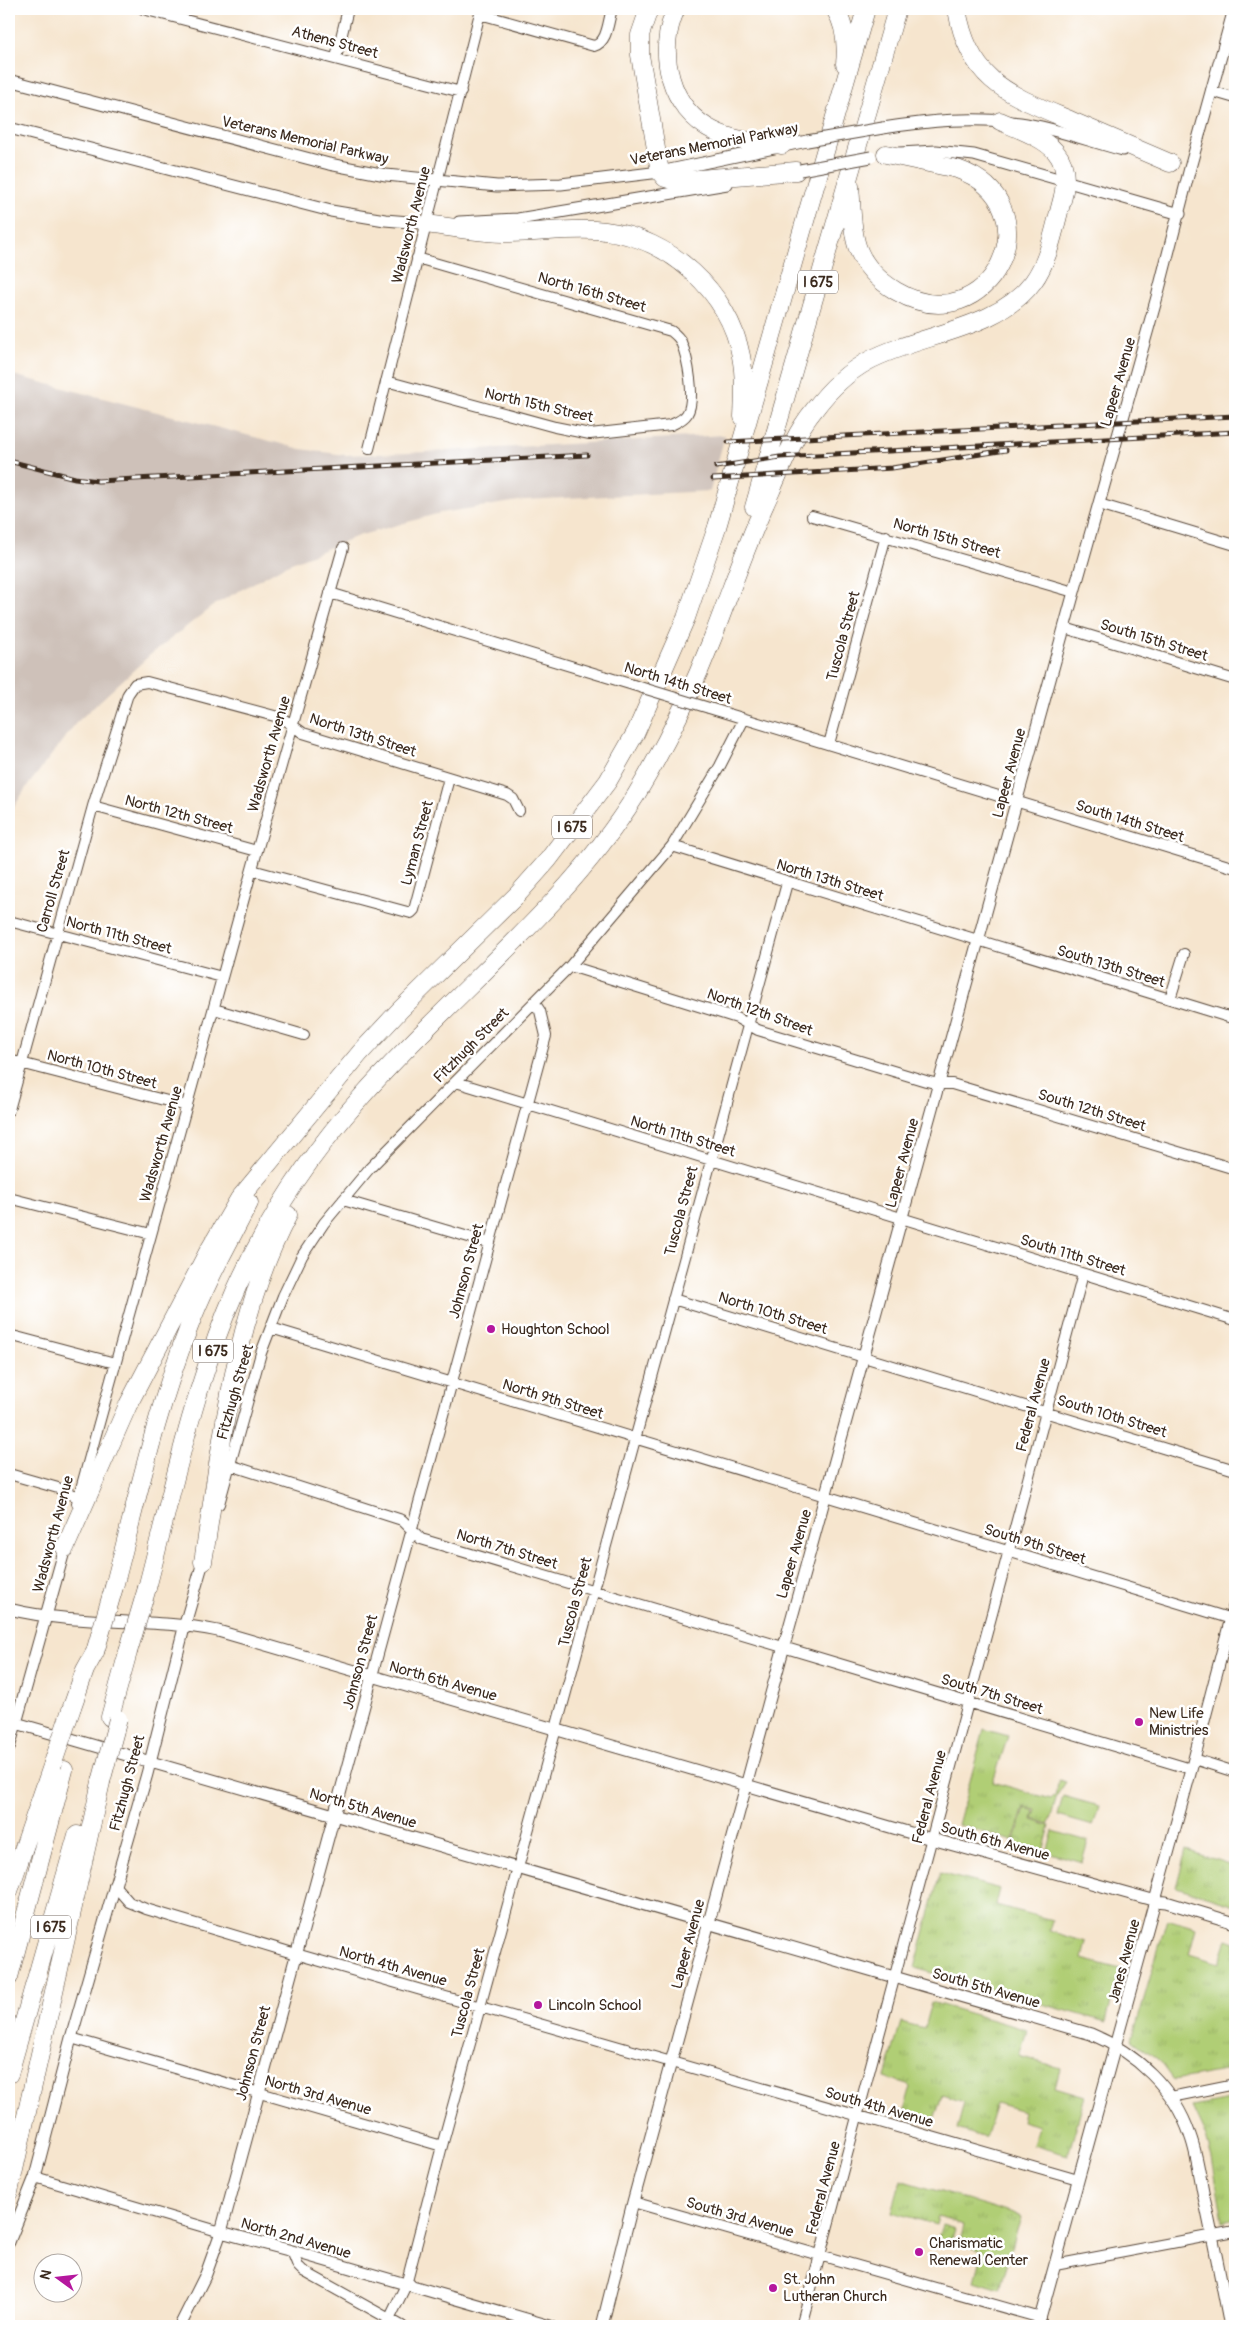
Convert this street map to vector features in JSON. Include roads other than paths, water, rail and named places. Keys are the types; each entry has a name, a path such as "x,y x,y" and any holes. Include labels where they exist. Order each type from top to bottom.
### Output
{"highway":[{"path":"648,9 640,35 640,54 660,172 665,178 675,181 798,171"},
{"path":"676,9 668,35 666,52 669,73 675,91 686,108 696,119 714,131 734,138 782,145"},
{"path":"835,9 841,19 846,48 841,102"},
{"name":"I 675","path":"9,1976 58,1768 85,1670 95,1652 166,1391 190,1325 218,1262 250,1201 286,1143 360,1053 518,894 548,860 608,781 636,732 686,618 717,527 841,102 866,9"},
{"name":"I 675","path":"9,2074 97,1780 114,1718 127,1656 147,1588 198,1394 226,1312 276,1212 312,1158 390,1065 513,942 598,850 659,757 712,640 742,556 765,467 897,9"},
{"path":"957,9 962,31 974,58 1000,86 1029,104 1170,162"},
{"path":"742,556 797,438 809,416 827,393 848,373 868,361 891,350 978,320 1011,303 1026,290 1041,268 1068,182 1063,164 1052,147 1036,137 1000,121"},
{"path":"849,176 853,231 858,248 864,260 886,286 913,299 942,304 967,298 982,289 997,272 1005,253 1008,236 1006,220 1001,205 990,189 958,169 879,156"},
{"path":"427,224 481,232 605,231 635,238 661,249 678,259 696,274 713,295 734,332 741,354 744,376 743,440"},
{"path":"203,1562 226,1422 242,1340 256,1288 276,1238 330,1135"},
{"path":"65,1548 128,1405 208,1252 239,1199 286,1143"},
{"path":"9,1891 58,1768"},
{"path":"9,2192 97,1780"}],"street":[{"name":"Athens Street","path":"143,9 462,92"},
{"path":"336,58 348,9"},
{"path":"481,11 594,46 600,44 604,39 612,9"},
{"name":"Lapeer Avenue","path":"602,2326 633,2202 784,1646 1180,214 1210,91 1234,9"},
{"name":"Wadsworth Avenue","path":"369,449 437,180 462,92 481,11"},
{"name":"Veterans Memorial Parkway","path":"9,80 329,164 386,175 497,186 552,184 660,172 782,145 925,122 1000,121 1050,129 1190,168"},
{"path":"1210,91 1235,98"},
{"path":"9,128 331,211 427,224 518,219 668,195 879,156 916,151 955,152 974,155 1180,214"},
{"name":"North 16th Street","path":"417,258 671,331 681,342 686,361 692,399 686,416"},
{"name":"North 15th Street","path":"386,381 590,434 671,425 686,416"},
{"path":"1099,504 1235,545"},
{"name":"North 15th Street","path":"812,516 1074,592"},
{"name":"Tuscola Street","path":"829,744 886,536"},
{"name":"Wadsworth Avenue","path":"9,1748 13,1722 46,1616 257,851 343,548"},
{"name":"North 14th Street","path":"330,593 1016,802"},
{"name":"South 15th Street","path":"1065,628 1235,680"},
{"name":"North 13th Street","path":"134,684 147,682 282,718 293,724 303,733 507,795 513,799 519,811"},
{"name":"Carroll Street","path":"9,1110 93,806 128,694 134,684"},
{"name":"Fitzhugh Street","path":"9,2242 35,2177 71,2038 261,1353 283,1296 302,1256 324,1223 369,1169 570,966 672,846 744,719"},
{"name":"Lyman Street","path":"252,870 411,913 414,910 449,778"},
{"name":"South 14th Street","path":"1016,802 1235,868"},
{"name":"North 12th Street","path":"93,806 257,851"},
{"name":"North 13th Street","path":"672,846 979,941"},
{"name":"Tuscola Street","path":"388,2323 406,2285 442,2146 710,1160 788,883"},
{"name":"North 11th Street","path":"9,921 222,977"},
{"name":"South 13th Street","path":"979,941 1235,1019"},
{"path":"1170,999 1184,954"},
{"name":"North 12th Street","path":"570,966 737,1018 758,1030 939,1084"},
{"name":"Johnson Street","path":"180,2326 206,2274 220,2232 546,1036 540,1011 534,1002"},
{"path":"214,1009 304,1035"},
{"name":"North 10th Street","path":"9,1060 187,1106"},
{"name":"North 11th Street","path":"456,1082 902,1218"},
{"name":"South 12th Street","path":"939,1084 952,1084 1235,1169"},
{"path":"9,1198 151,1234"},
{"path":"343,1200 489,1243"},
{"name":"South 11th Street","path":"902,1218 1235,1320"},
{"name":"Federal Avenue","path":"801,2326 933,1840 1083,1274"},
{"name":"North 10th Street","path":"673,1299 864,1356"},
{"name":"North 9th Street","path":"271,1328 826,1496"},
{"path":"9,1335 115,1363"},
{"name":"South 10th Street","path":"864,1356 1235,1470"},
{"name":"North 7th Street","path":"230,1466 402,1520 421,1539 784,1646"},
{"path":"9,1474 58,1488 79,1498"},
{"name":"South 9th Street","path":"826,1496 1233,1619"},
{"name":"Janes Avenue","path":"1040,2322 1233,1619 1235,1603"},
{"name":"North 6th Avenue","path":"9,1609 46,1616 185,1624 218,1631 747,1786"},
{"name":"South 7th Street","path":"784,1646 969,1703 1193,1764 1235,1772"},
{"name":"North 5th Avenue","path":"13,1722 710,1924"},
{"name":"South 6th Avenue","path":"747,1786 933,1840 1156,1901 1166,1902 1235,1923"},
{"name":"North 4th Avenue","path":"114,1885 129,1902 296,1954 672,2063"},
{"name":"South 5th Avenue","path":"710,1924 1091,2034 1116,2046 1136,2060 1171,2097 1191,2136 1230,2326"},
{"name":"North 3rd Avenue","path":"71,2038 442,2146"},
{"name":"South 4th Avenue","path":"672,2063 1078,2179"},
{"path":"1171,2097 1235,2084"},
{"name":"North 2nd Avenue","path":"35,2177 550,2326"},
{"name":"South 3rd Avenue","path":"633,2202 1040,2322"},
{"path":"1055,2265 1235,2231"},
{"path":"292,2251 298,2266 303,2271 388,2323 402,2326"}],"railway":[{"path":"728,442 1235,416"},
{"path":"716,467 780,457 1235,432"},
{"path":"713,479 892,468 1006,450"},
{"path":"9,461 75,478 98,481 587,455"}],"place":[{"name":"Houghton School","path":"491,1329"},
{"name":"New Life Ministries","path":"1139,1722"},
{"name":"Lincoln School","path":"538,2005"},
{"name":"Charismatic Renewal Center","path":"919,2252"},
{"name":"St. John Lutheran Church","path":"773,2288"}]}
